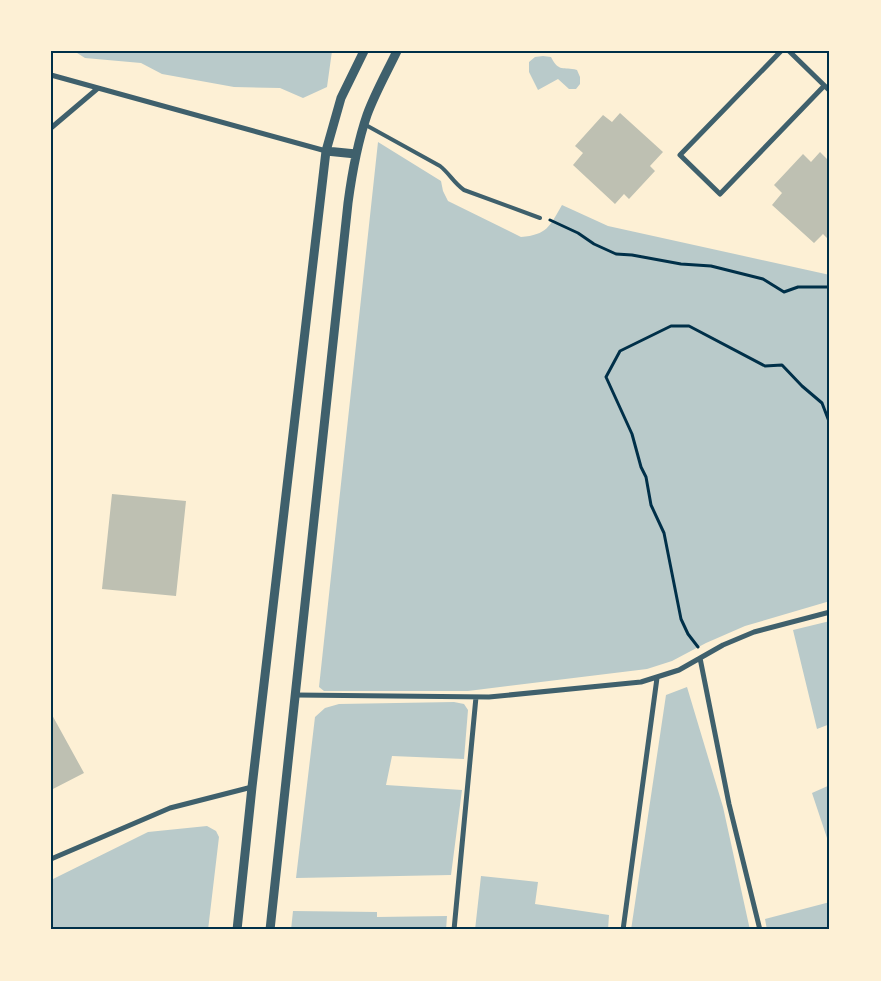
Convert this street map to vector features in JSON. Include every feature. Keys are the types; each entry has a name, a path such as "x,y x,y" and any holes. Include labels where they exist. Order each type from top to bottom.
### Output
{"street":[{"path":"237,930 326,150 341,98 364,51"},
{"path":"270,930 347,213 356,154 364,124 374,97 397,51"},
{"path":"781,51 680,154 720,194 824,86"},
{"path":"789,51 830,91"},
{"path":"51,75 326,150 356,154"},
{"path":"51,128 97,89"},
{"path":"296,696 476,697 524,695 626,684 657,678 679,670 706,654 754,632 830,612"},
{"path":"700,658 729,804 760,930"},
{"path":"623,930 657,678"},
{"path":"454,930 476,697"},
{"path":"51,859 170,808 252,787"}],"lane":[{"path":"364,124 440,166 464,190 540,218"}],"path":[{"path":"540,218 553,220 594,244 616,254 632,254 681,264 712,266 763,279 784,292 798,287 830,287"},
{"path":"706,654 694,643 681,619 664,533 651,505 646,477 641,467 632,434 606,377 620,351 671,326 689,326 765,366 782,366 822,403 830,424"}],"shaded area":[{"path":"74,51 332,51 327,87 303,98 280,88 234,87 162,74 141,63 85,58"},
{"path":"535,57 551,57 559,67 577,70 580,84 576,89 569,89 558,79 538,90 529,72 529,62"},
{"path":"378,142 441,181 448,201 521,237 542,232 551,224 562,205 608,226 830,275 830,601 745,626 706,643 672,661 647,669 468,691 324,691 319,687"},
{"path":"830,621 830,724 817,729 793,630"},
{"path":"687,687 723,807 750,930 631,930 666,695"},
{"path":"454,702 464,704 468,710 464,759 392,756 386,785 462,790 451,875 296,878 315,717 325,708 339,704"},
{"path":"830,785 830,847 812,793"},
{"path":"207,826 216,831 219,837 208,930 51,930 51,880 148,832"},
{"path":"481,876 538,882 535,904 609,915 608,930 475,930"},
{"path":"830,902 830,930 767,930 765,919"},
{"path":"293,911 377,912 377,917 447,916 446,930 291,930"}],"building":[{"path":"620,113 663,152 650,166 655,171 629,199 624,194 615,204 573,165 583,153 575,146 603,115 612,122"},
{"path":"820,152 830,162 830,237 828,239 823,234 814,243 772,205 782,193 774,185 803,154 811,162"},
{"path":"112,494 186,501 176,596 102,589"},
{"path":"51,713 84,773 51,790"}]}
